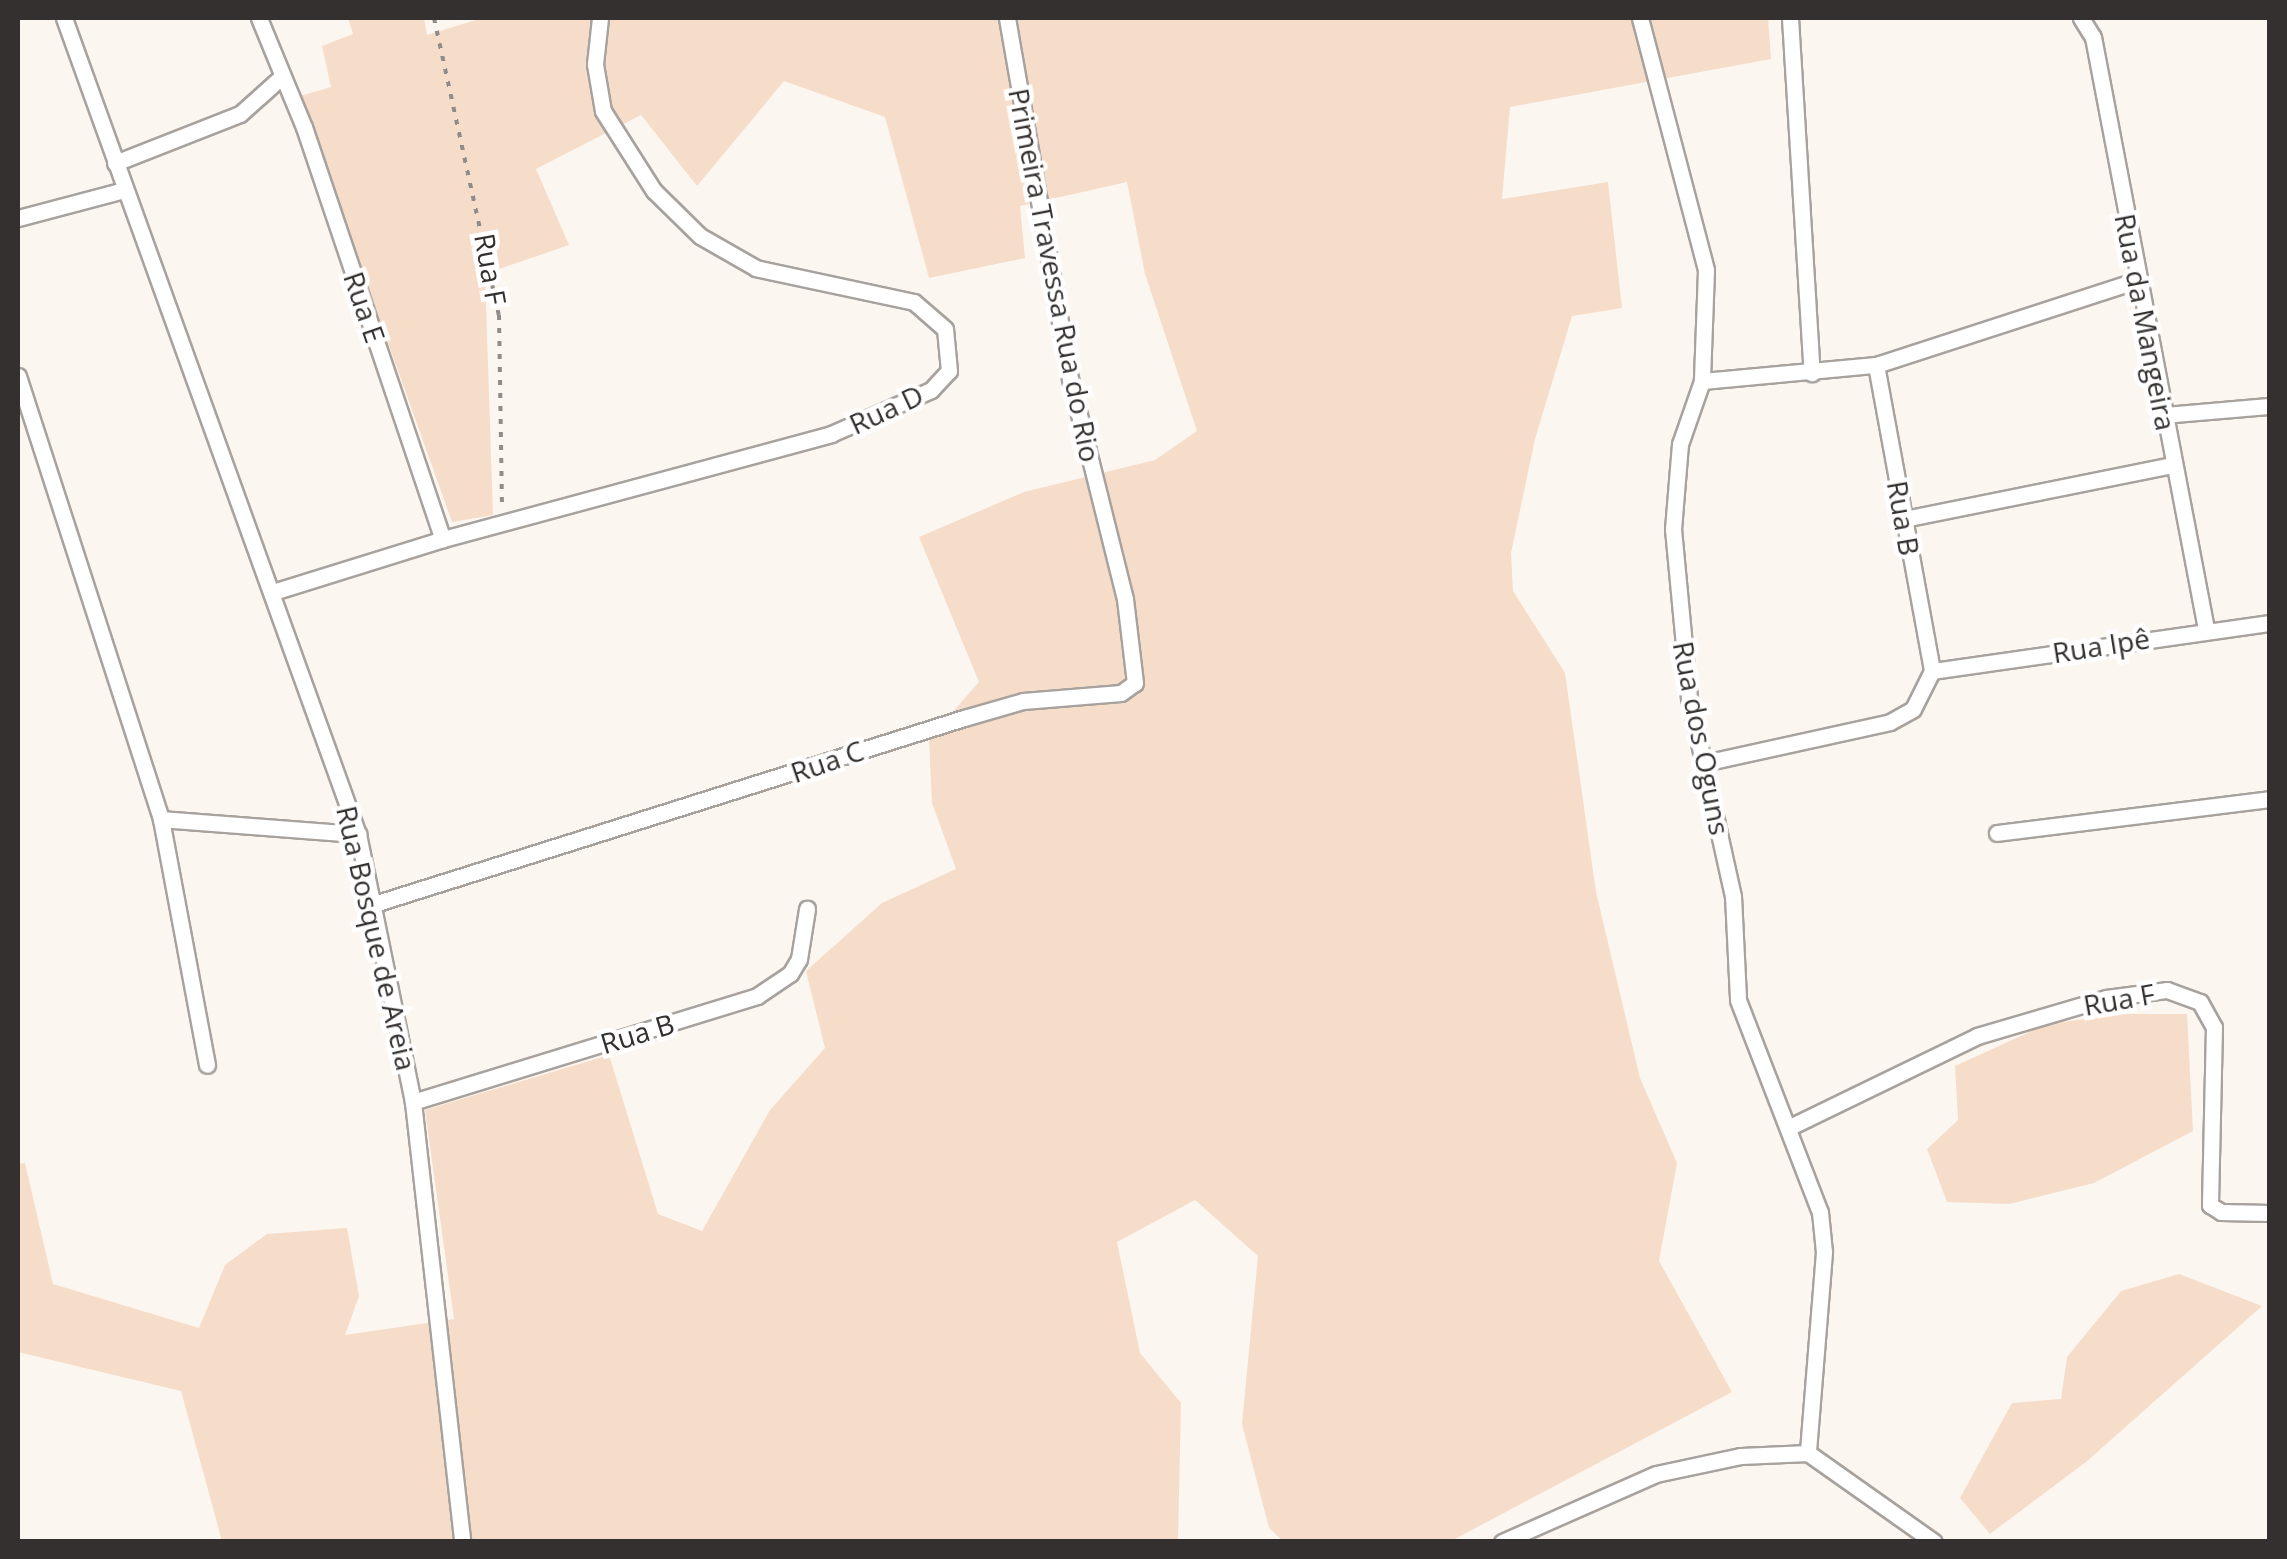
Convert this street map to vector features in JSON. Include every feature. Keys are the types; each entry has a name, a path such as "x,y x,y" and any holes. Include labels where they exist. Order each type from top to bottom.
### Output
{"street":[{"name":"Rua Bosque de Areia","path":"64,18 358,834 414,1102 462,1542"},
{"name":"Rua E","path":"259,18 279,78 304,127 442,539"},
{"name":"Rua D","path":"273,592 442,539 831,434 931,390 948,371 945,330 914,302 756,268 700,236 654,191 603,111 595,64 600,18"},
{"name":"Primeira Travessa Rua do Rio","path":"1007,18 1070,378 1107,532"},
{"name":"Rua dos Oguns","path":"1640,18 1704,246 1702,381 1680,444 1673,529 1689,698 1733,896 1738,1000 1792,1126 1820,1212 1824,1252 1808,1453"},
{"path":"1790,18 1812,373"},
{"name":"Rua da Mangeira","path":"2081,18 2092,37 2206,629"},
{"path":"115,162 240,114 279,78"},
{"path":"18,218 124,190"},
{"path":"1702,381 1876,366 2137,280"},
{"name":"Rua B","path":"1876,366 1932,672"},
{"path":"18,376 161,819 207,1065"},
{"path":"2164,415 2270,406"},
{"path":"1904,518 2172,466"},
{"name":"Rua C","path":"374,904 1023,701 1126,691 1136,672 1107,532"},
{"name":"Rua Ipê","path":"1932,672 2206,629 2270,623"},
{"path":"1704,763 1890,722 1913,709 1932,672"},
{"path":"1998,833 2270,798"},
{"path":"161,819 358,834"},
{"name":"Rua B","path":"414,1102 757,996 790,974 799,959 807,910"},
{"name":"Rua F","path":"1792,1126 1977,1036 2106,998 2167,990 2200,1002 2214,1027 2208,1200 2222,1212 2270,1213"},
{"path":"1502,1542 1656,1474 1741,1456 1808,1453 1934,1542"}],"path":[{"name":"Rua F","path":"434,18 485,228 502,336 502,525"}],"shaded area":[{"path":"348,18 424,18 427,35 482,18 1768,18 1771,59 1510,107 1502,199 1608,182 1622,308 1572,316 1535,439 1511,553 1513,591 1565,673 1596,892 1640,1078 1677,1163 1659,1261 1732,1392 1451,1541 1283,1541 1269,1528 1242,1424 1258,1256 1195,1200 1117,1242 1140,1353 1181,1403 1178,1541 222,1541 181,1391 18,1352 18,1164 25,1163 53,1284 199,1328 225,1265 267,1234 347,1228 359,1296 345,1335 454,1319 425,1110 609,1055 658,1214 702,1231 770,1110 825,1048 806,971 882,903 956,869 932,803 929,739 979,682 919,537 1024,492 1155,460 1197,431 1145,274 1127,182 1020,206 1025,258 929,278 885,117 784,81 697,186 641,115 536,169 569,245 485,274 493,515 452,522 300,96 331,87 322,46 353,34"},
{"path":"2125,1014 2187,1014 2193,1131 2094,1183 2009,1204 1947,1202 1927,1149 1958,1120 1955,1066 2047,1024"},
{"path":"2179,1274 2262,1306 2086,1462 1990,1534 1960,1498 2012,1403 2061,1399 2067,1357 2121,1291"}]}
